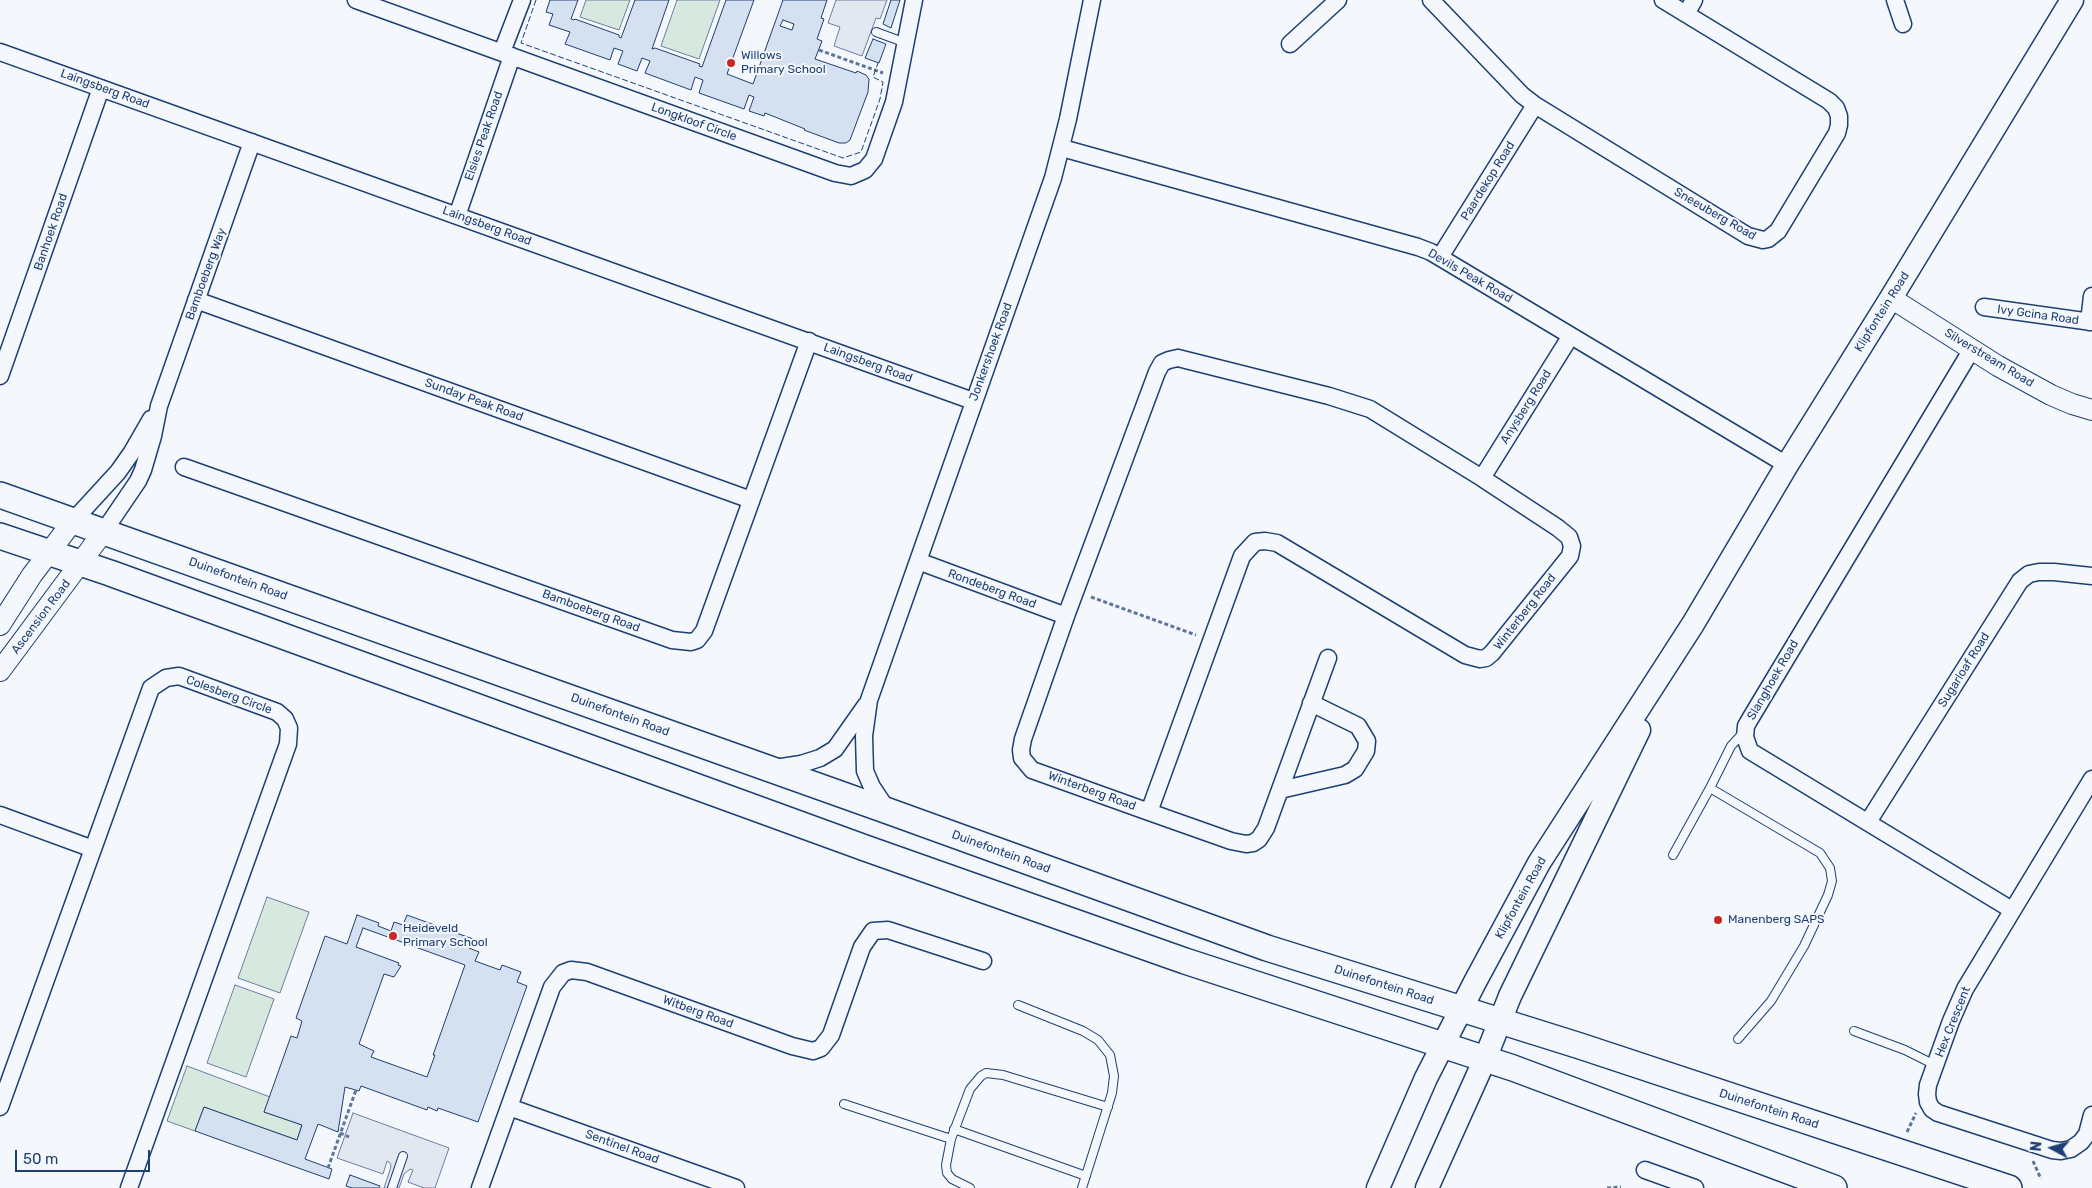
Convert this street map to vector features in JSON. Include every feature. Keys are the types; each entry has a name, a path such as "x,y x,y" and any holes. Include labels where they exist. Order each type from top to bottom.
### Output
{"main road":[{"name":"Klipfontein Road","path":"1378,1188 1426,1078 1539,863 1693,624 1787,465 2072,0"},
{"name":"Duinefontein Road","path":"0,495 1267,948 1580,1046 2009,1188"},
{"path":"0,536 82,563 1185,962 1484,1059 1834,1188"},
{"name":"Klipfontein Road","path":"1427,1188 1499,1022 1585,839 1693,624"}],"street":[{"name":"Longkloof Circle","path":"356,0 835,173 851,176 865,170 874,159 894,102 914,0"},
{"name":"Elsies Peak Road","path":"456,216 522,0"},
{"name":"Jonkershoek Road","path":"888,811 872,787 865,771 864,736 869,700 1053,178 1062,148 1092,0"},
{"path":"1290,44 1338,0"},
{"name":"Sneeuberg Road","path":"1431,0 1522,95 1535,105 1748,236 1763,240 1773,236 1837,133 1839,116 1836,108 1830,101 1690,7 1662,0"},
{"path":"1895,0 1903,24"},
{"name":"Laingsberg Road","path":"0,52 973,401"},
{"name":"Banhoek Road","path":"0,376 101,88"},
{"name":"Paardekop Road","path":"1440,257 1535,105"},
{"name":"Bamboeberg Way","path":"104,532 140,476 148,454 159,406 252,142"},
{"name":"Devils Peak Road","path":"1062,148 1418,247 1440,257 1570,337 1787,465"},
{"path":"2090,322 2092,296"},
{"name":"Silverstream Road","path":"1891,298 1972,349 2051,395 2092,410"},
{"name":"Sunday Peak Road","path":"196,300 751,500"},
{"name":"Ivy Gcina Road","path":"1984,307 2090,322"},
{"name":"Anysberg Road","path":"1482,478 1570,337"},
{"name":"Bamboeberg Road","path":"184,467 685,643 697,640 704,631 809,342"},
{"name":"Slanghoek Road","path":"1972,349 1804,626 1750,719 1745,731 1746,742 1750,750 2012,910"},
{"name":"Winterberg Road","path":"1185,359 1353,402 1370,410 1482,478 1558,528 1569,537 1572,546 1570,556 1492,653 1486,658 1480,659 1465,655 1277,543 1255,542 1242,556 1150,812 1032,770 1022,758 1022,739 1066,616 1157,372 1162,363 1169,360 1185,359"},
{"name":"Bamboeberg Way","path":"73,521 118,472 159,406"},
{"path":"0,625 49,552 73,521"},
{"name":"Ascension Road","path":"0,671 104,532"},
{"name":"Rondeberg Road","path":"918,561 1066,616"},
{"name":"Sugarloaf Road","path":"1868,822 2020,581 2029,574 2039,572 2092,576"},
{"path":"1150,812 1231,841 1246,844 1253,843 1259,839 1266,828 1328,658"},
{"name":"Colesberg Circle","path":"0,1107 148,693 160,680 172,677 185,678 273,710 285,719 289,728 288,744 129,1188"},
{"name":"Jonkershoek Road","path":"770,769 801,764 820,758 835,749 869,700"},
{"path":"1280,790 1345,774 1355,769 1366,751 1367,741 1358,726 1311,703"},
{"name":"Hex Crescent","path":"2092,778 1965,990 1951,1021 1927,1094 1928,1102 1938,1114 2052,1150 2071,1149 2080,1142 2087,1134 2092,1115"},
{"path":"0,815 92,849"},
{"name":"Witberg Road","path":"480,1188 552,987 563,973 571,970 587,972 792,1046 813,1051 820,1048 831,1035 862,947 874,930 888,930 983,962"},
{"name":"Sentinel Road","path":"509,1107 736,1188"},
{"path":"1645,1170 1695,1188"}],"lane":[{"path":"876,32 906,42"},
{"path":"1673,855 1731,746 1745,731"},
{"path":"1710,788 1820,853 1830,868 1832,880 1828,895 1804,946 1771,1001 1738,1039"},
{"path":"1018,1005 1082,1031 1098,1040 1110,1055 1114,1076 1108,1107 1082,1188"},
{"path":"1854,1031 1905,1050 1936,1065"},
{"path":"970,1188 952,1179 947,1173 946,1165 951,1139 970,1089 975,1081 986,1073 1003,1075 1108,1107"},
{"path":"844,1104 951,1139"},
{"path":"954,1130 1086,1176"},
{"path":"392,1188 403,1156"}],"path":[{"path":"819,50 888,75"},
{"path":"1086,595 1202,637"},
{"path":"328,1168 356,1090"},
{"path":"1905,1138 1918,1109"},
{"path":"340,1133 349,1137"},
{"path":"2029,1153 2041,1179"},
{"path":"1607,1188 1621,1187"}],"shaded area":[{"path":"586,0 630,0 619,30 580,17"},
{"path":"677,0 720,0 699,59 661,46"},
{"path":"836,0 887,0 880,19 876,18 862,56 834,46 840,27 828,23"},
{"path":"267,897 309,912 280,993 238,978"},
{"path":"235,985 274,999 246,1077 207,1063"},
{"path":"187,1066 270,1097 264,1112 302,1125 297,1140 204,1107 195,1131 167,1121"},
{"path":"353,1113 449,1148 435,1188 424,1188 408,1182 413,1170 410,1169 404,1174 399,1188 384,1188 391,1165 389,1162 387,1161 383,1174 337,1158"}],"building":[{"path":"550,0 578,0 571,19 619,35 621,38 635,0 669,0 652,49 655,48 700,64 699,66 702,67 726,0 754,0 727,74 753,84 783,0 827,0 821,18 824,19 817,39 822,41 815,59 866,75 869,79 868,92 850,140 846,143 839,143 765,113 764,116 749,111 754,97 749,95 744,109 699,93 703,80 695,77 691,90 645,73 650,61 642,58 637,71 618,64 623,51 614,48 610,60 565,44 570,32 549,25 553,14 546,12","holes":["783,20 794,24 792,30 780,26"]},
{"path":"891,0 900,0 891,28 883,24"},
{"path":"873,39 886,44 879,63 865,58"},
{"path":"357,915 379,923 378,926 391,931 394,922 403,925 407,915 473,939 469,948 479,952 475,961 500,970 502,965 521,972 517,982 527,986 478,1122 438,1108 437,1111 428,1107 427,1110 361,1086 359,1091 345,1087 338,1132 318,1124 305,1159 332,1169 329,1179 195,1131 204,1107 297,1140 302,1125 264,1112 291,1036 297,1038 302,1021 296,1018 325,936 347,944","holes":["363,928 465,965 427,1077 371,1057 374,1051 359,1044 384,974 394,977 401,966 398,965 399,963 356,947"]},
{"path":"350,1175 380,1186 379,1188 352,1188 346,1186"}],"fence":[{"path":"536,0 521,43 843,158 861,152 880,99 883,82 873,77 878,63"}],"place":[{"name":"Willows Primary School","path":"731,63"},
{"name":"Manenberg SAPS","path":"1718,920"},
{"name":"Heideveld Primary School","path":"393,936"}]}
